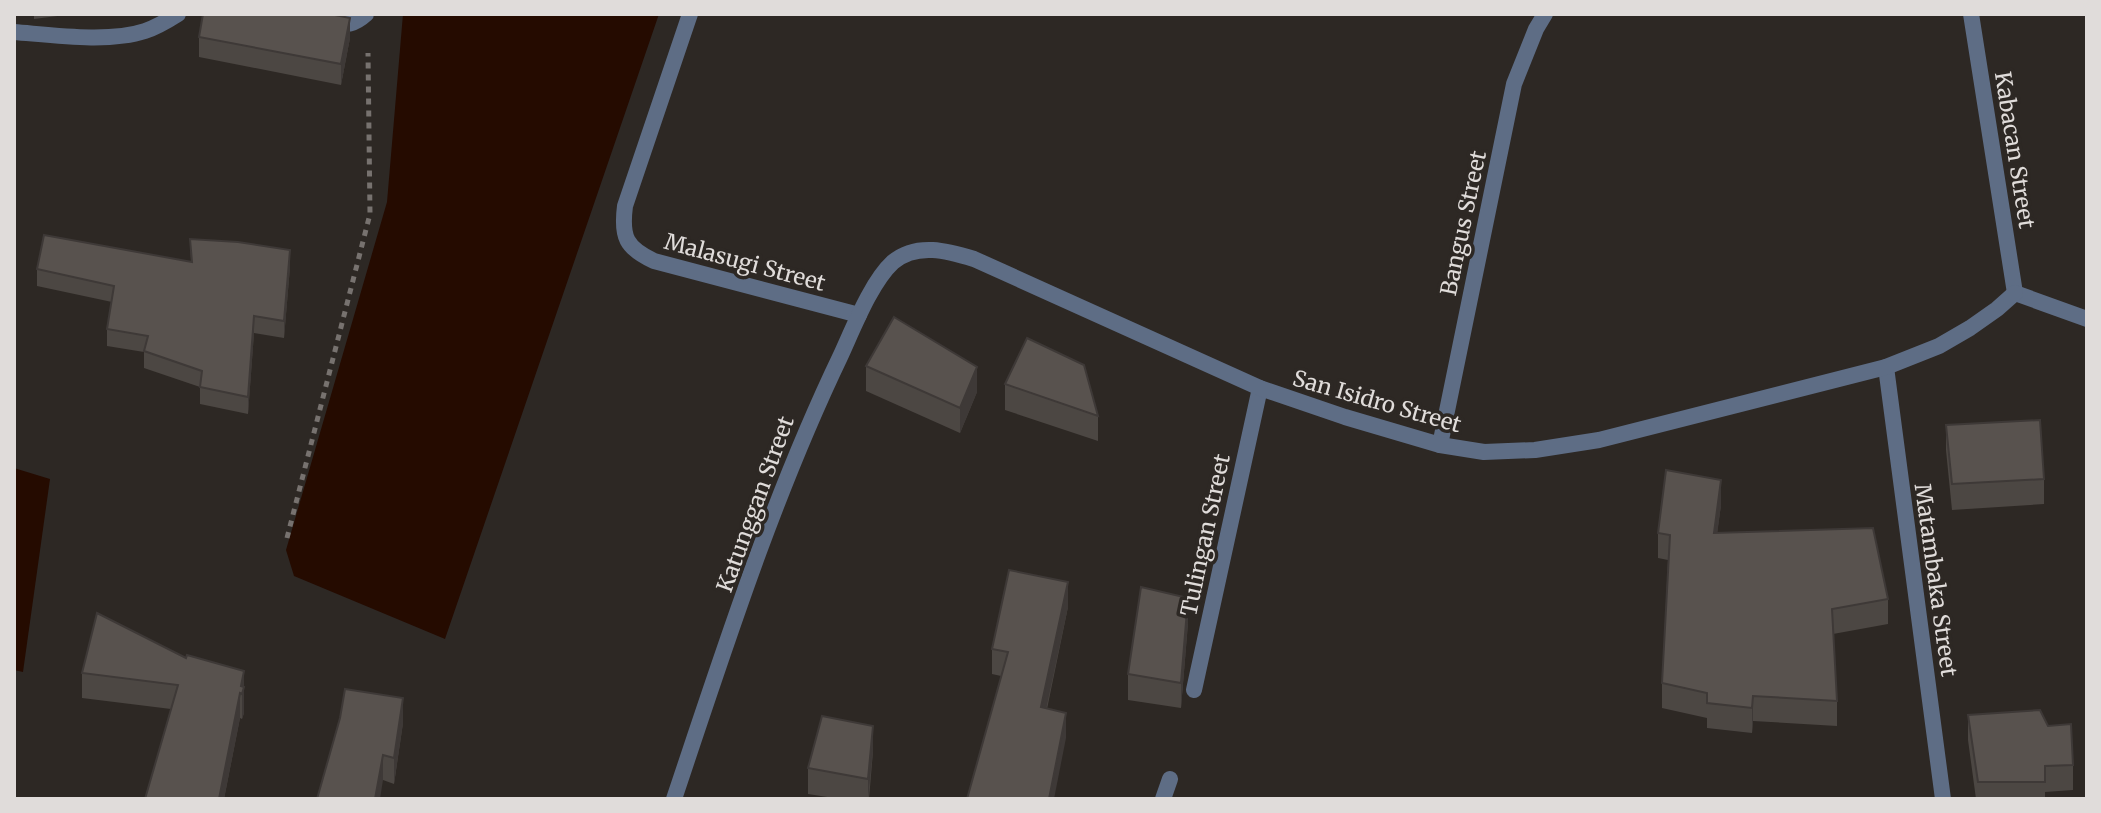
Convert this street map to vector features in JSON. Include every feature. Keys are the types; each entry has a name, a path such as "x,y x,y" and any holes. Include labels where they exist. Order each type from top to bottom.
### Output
{"street":[{"path":"14,32 77,37 128,36 163,24 178,14"},
{"path":"314,19 344,25 357,22 366,14"},
{"name":"Malasugi Street","path":"690,14 625,206 623,224 626,239 638,254 654,261 859,315"},
{"name":"Bangus Street","path":"1440,445 1514,84 1545,14"},
{"name":"Kabacan Street","path":"1971,14 2015,293"},
{"name":"San Isidro Street","path":"918,250 943,250 974,259 1260,388 1440,445 1484,452 1535,450 1599,440 1886,367 1939,346 1970,328 2015,293"},
{"name":"Katunggan Street","path":"674,799 768,527 808,423 882,274 895,260 918,250"},
{"path":"2015,293 2087,319"},
{"name":"Matambaka Street","path":"1886,367 1943,799"},
{"name":"Tulingan Street","path":"1194,690 1260,388"},
{"path":"1163,799 1170,779"}],"path":[{"path":"287,538 370,214 368,45"}],"shaded area":[{"path":"403,14 659,14 445,639 294,576 286,550 387,202"},
{"path":"14,468 50,479 23,672 14,670"}],"building":[{"path":"203,14 330,14 350,18 341,64 199,37"},
{"path":"44,235 192,262 190,239 290,250 284,321 254,316 248,397 200,387 202,371 144,351 148,336 107,329 114,286 37,269"},
{"path":"894,317 977,367 960,408 866,366"},
{"path":"1027,338 1084,365 1098,416 1005,384"},
{"path":"2040,420 2044,479 1952,484 1946,425"},
{"path":"1666,470 1721,480 1714,533 1873,528 1888,599 1832,609 1837,701 1753,696 1752,708 1707,703 1707,693 1662,683 1670,535 1658,533"},
{"path":"1009,570 1068,582 1041,707 1066,713 1049,799 967,799 1008,652 992,649"},
{"path":"1141,587 1188,598 1181,683 1128,674"},
{"path":"97,613 186,658 187,655 244,671 241,686 244,687 240,693 219,799 145,799 178,685 82,673"},
{"path":"345,689 403,698 394,758 383,755 375,799 317,799"},
{"path":"2040,710 2048,726 2071,724 2073,765 2045,766 2045,782 1978,782 1968,715"},
{"path":"822,716 873,726 868,779 808,768"}]}
